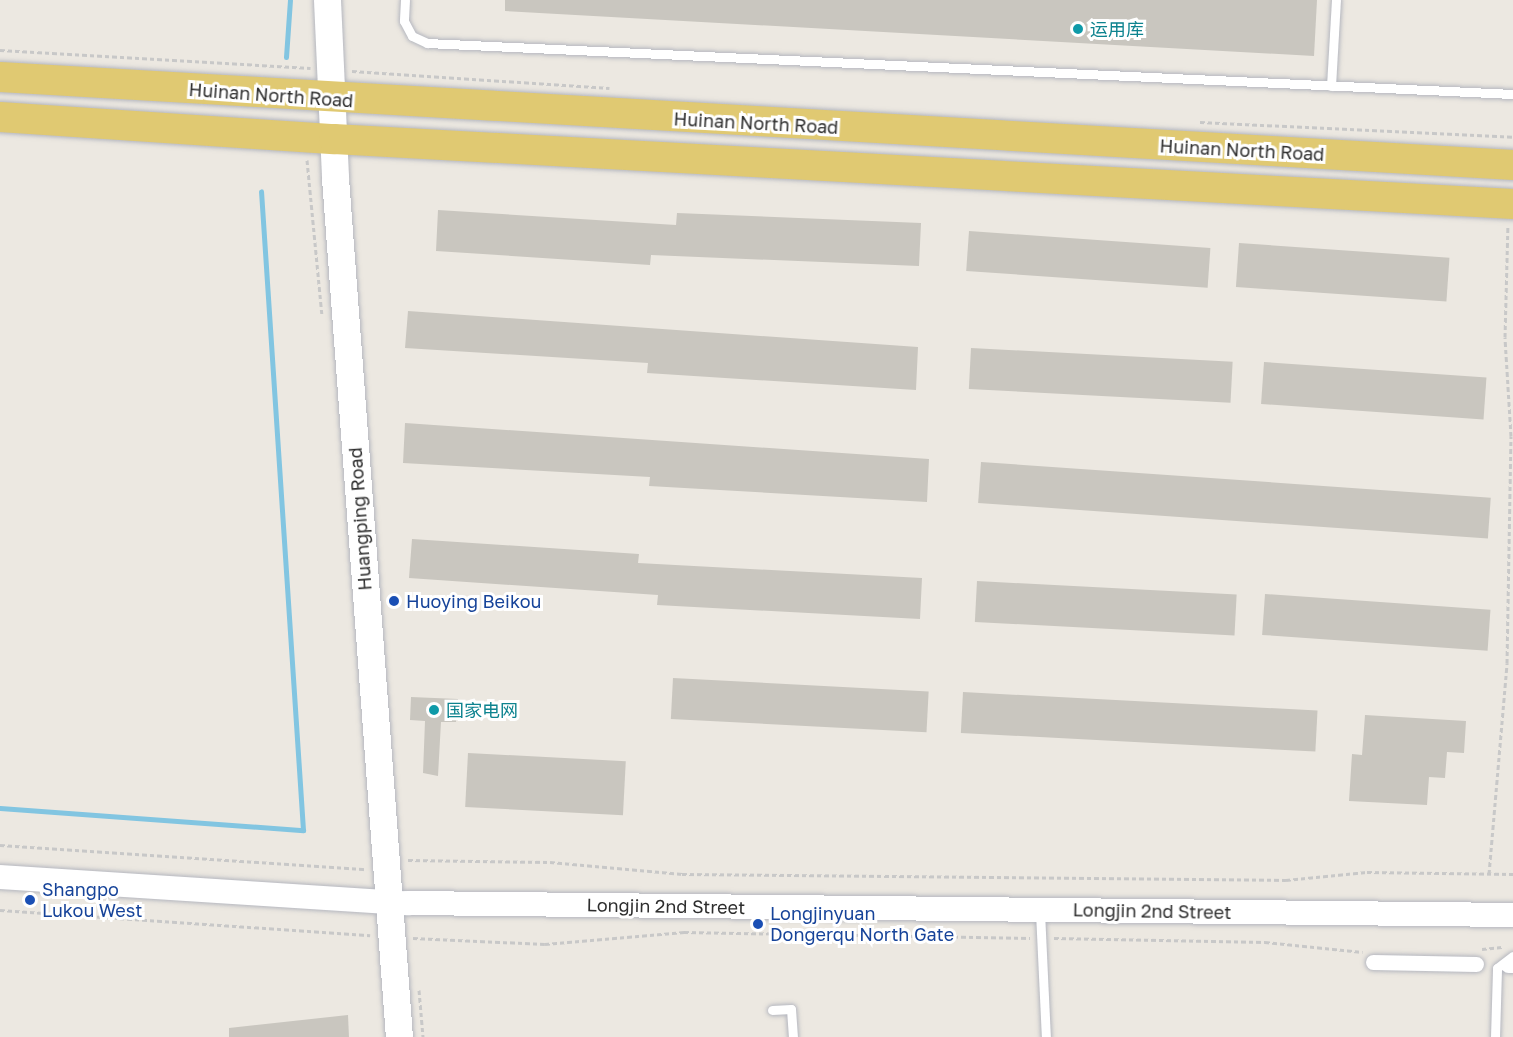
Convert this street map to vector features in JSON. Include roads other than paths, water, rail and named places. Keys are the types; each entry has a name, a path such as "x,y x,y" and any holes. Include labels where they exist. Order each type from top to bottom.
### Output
{"main road":[{"name":"Huangping Road","path":"327,0 334,99 334,139 399,1037"},
{"name":"Huinan North Road","path":"0,77 334,99 1509,151"},
{"path":"0,117 334,139 1513,204"}],"street":[{"name":"Longjin 2nd Street","path":"0,877 388,902 1513,915"},
{"path":"1369,957 1470,959"}],"lane":[{"path":"405,0 404,21 412,36 427,44 1513,94"},
{"path":"1331,86 1336,0"},
{"path":"1040,910 1046,1037"},
{"path":"1495,1037 1497,968 1511,962"},
{"path":"772,1010 791,1009 793,1037"}],"waterway":[{"path":"286,57 290,0"},
{"path":"0,808 303,830 261,191"}],"place":[{"name":"运用库","path":"1078,29"},
{"name":"Huoying Beikou","path":"394,601"},
{"name":"国家电网","path":"434,710"},
{"name":"Shangpo Lukou West","path":"30,900"},
{"name":"Longjinyuan Dongerqu North Gate","path":"758,924"}]}
